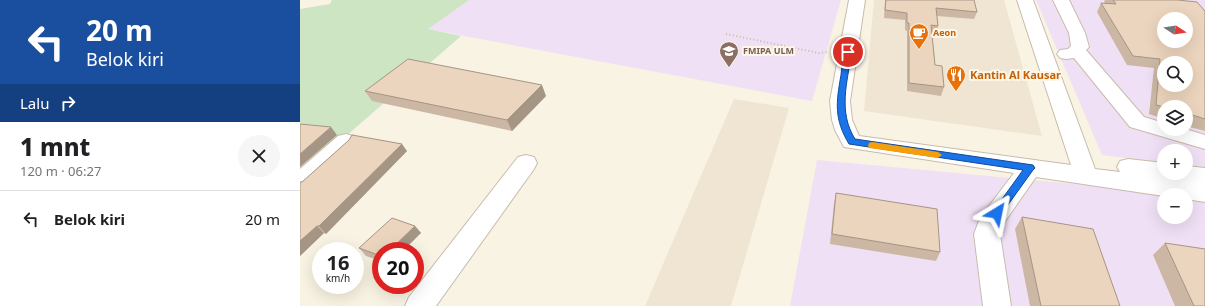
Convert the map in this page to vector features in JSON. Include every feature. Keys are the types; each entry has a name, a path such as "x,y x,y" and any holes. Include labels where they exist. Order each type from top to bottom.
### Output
{"street":[{"path":"857,0 840,101 842,120 845,130 852,142 1030,168 1157,171"},
{"path":"1025,0 1084,168"},
{"path":"1044,55 1073,53 1080,47 1077,33 1061,0"},
{"path":"1077,50 1136,122 1205,142"},
{"path":"845,130 1084,168 1205,193"},
{"path":"300,182 346,141"},
{"path":"419,306 526,164"},
{"path":"997,306 987,234 989,225 1030,168"},
{"path":"1193,175 1205,176"}],"path":[{"path":"726,34 819,53 836,50 850,38"}],"shaded area":[{"name":"FMIPA ULM","path":"469,0 841,0 812,101 427,29"},
{"path":"874,0 1004,0 1042,136 864,111"},
{"path":"1036,0 1205,0 1205,169 1193,167 1193,144 1157,144 1157,162 1102,155"},
{"path":"734,99 789,108 731,306 645,306"},
{"path":"817,160 1157,192 1157,224 1193,224 1193,195 1205,196 1205,306 790,306"}],"green space":[{"path":"332,0 469,0 428,29 461,36 300,176 300,9 330,4"}],"building":[{"path":"886,0 974,0 977,12 936,8 938,26 931,25 935,65 942,66 944,87 909,83 909,23 907,23 907,13 885,10"},
{"path":"1113,0 1178,0 1197,2 1205,11 1205,119 1193,115 1193,100 1157,100 1156,105 1157,92 1193,92 1193,56 1157,56 1157,59 1133,56 1101,3 1116,4"},
{"path":"408,59 542,85 507,120 365,91"},
{"path":"300,124 331,127 300,154"},
{"path":"352,135 402,144 319,226 317,226 300,241 300,182 302,182 349,140"},
{"path":"836,193 937,209 940,252 832,234"},
{"path":"1022,217 1093,229 1120,306 1041,306"},
{"path":"392,218 415,226 398,242 372,242 372,253 364,250 364,243"},
{"path":"1165,243 1205,249 1205,306 1194,306"}],"slow traffic":[{"path":"872,146 938,155"}],"place":[{"name":"Aeon","path":"919,50"},
{"name":"FMIPA ULM","path":"729,68"},
{"name":"Kantin Al Kausar","path":"956,92"}],"route":[{"path":"848,52 840,101 842,120 845,130 852,142 1030,168 997,213"}]}
